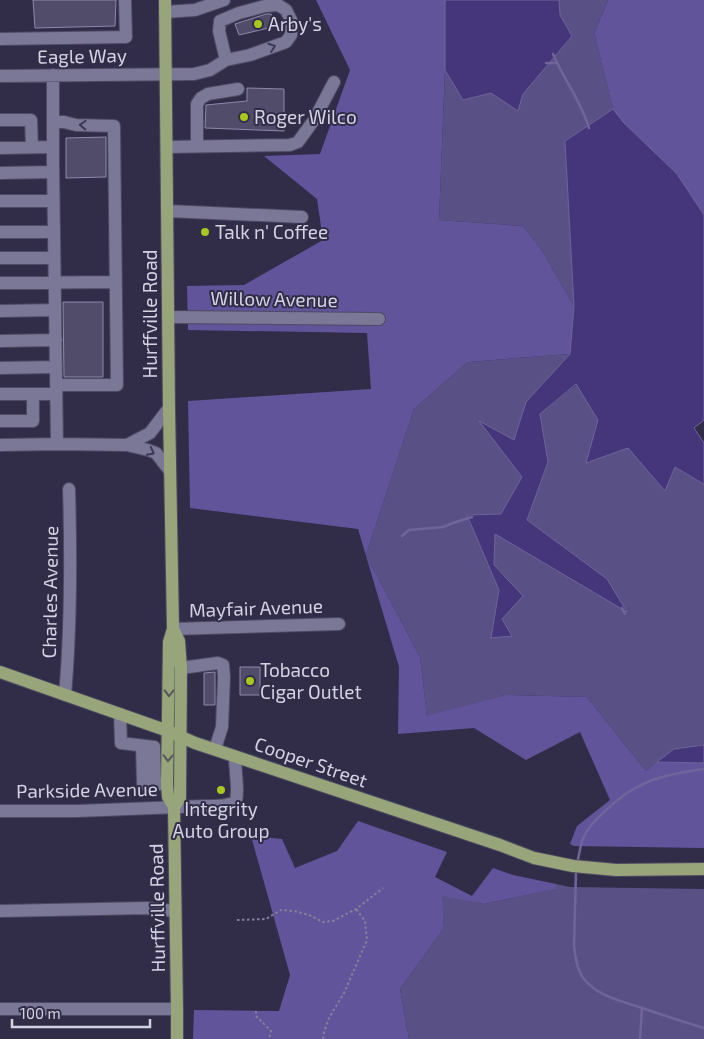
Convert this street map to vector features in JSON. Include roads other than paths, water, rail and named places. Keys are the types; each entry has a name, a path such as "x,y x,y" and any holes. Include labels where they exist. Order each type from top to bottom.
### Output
{"main road":[{"name":"Hurffville Road","path":"165,6 173,629 169,642 168,731 161,784 174,807 177,1039"},
{"name":"Hurffville Road","path":"173,629 179,640 181,668 180,798 174,807"},
{"name":"Cooper Street","path":"0,672 168,731 215,750 534,858 573,866 616,870 704,869"}],"street":[{"path":"0,39 126,37 125,0"},
{"path":"165,6 195,10 224,0"},
{"name":"Eagle Way","path":"0,76 194,74 210,70 226,60 250,55 286,42 291,35 292,22 286,10 278,5 265,6 239,13 220,22 219,30 226,60"},
{"path":"53,75 57,444"},
{"path":"167,147 290,145 298,142 314,120 334,82"},
{"path":"197,146 197,104 201,98 208,94 238,89"},
{"path":"0,120 31,120 32,147"},
{"path":"0,394 33,394 56,390 117,385 114,126 53,122"},
{"path":"0,148 53,147"},
{"path":"0,173 53,172"},
{"path":"0,201 54,201"},
{"path":"168,211 302,217"},
{"path":"0,232 54,232"},
{"path":"0,258 54,258"},
{"path":"0,283 116,282"},
{"path":"0,311 55,310"},
{"name":"Willow Avenue","path":"169,317 379,319"},
{"path":"0,341 56,340"},
{"path":"0,368 56,367"},
{"path":"0,421 33,421 33,394"},
{"path":"127,445 150,433 170,408"},
{"path":"0,445 127,445 156,453 170,471"},
{"name":"Charles Avenue","path":"65,695 69,656 69,489"},
{"name":"Mayfair Avenue","path":"173,629 339,624"},
{"path":"181,668 218,663 223,665 222,727 215,750"},
{"path":"120,714 121,743 154,747 161,784"},
{"name":"Parkside Avenue","path":"0,811 78,811 232,803 236,801 238,794 234,762 236,757"},
{"path":"0,911 146,908 176,911"},
{"path":"0,1009 177,1009"}],"waterway":[{"path":"553,54 582,109 589,128"},
{"path":"546,63 557,63"},
{"path":"402,536 409,530 443,527 472,517"},
{"path":"622,608 625,614"},
{"path":"577,863 582,841 588,829 626,793 649,781 704,769"},
{"path":"576,871 574,946 578,968 584,979 604,995 704,1028"},
{"path":"640,1039 642,1008"}],"place":[{"name":"Arby's","path":"258,24"},
{"name":"Roger Wilco","path":"244,117"},
{"name":"Talk n' Coffee","path":"205,232"},
{"name":"Tobacco Cigar Outlet","path":"250,681"},
{"name":"Integrity Auto Group","path":"221,790"}]}
